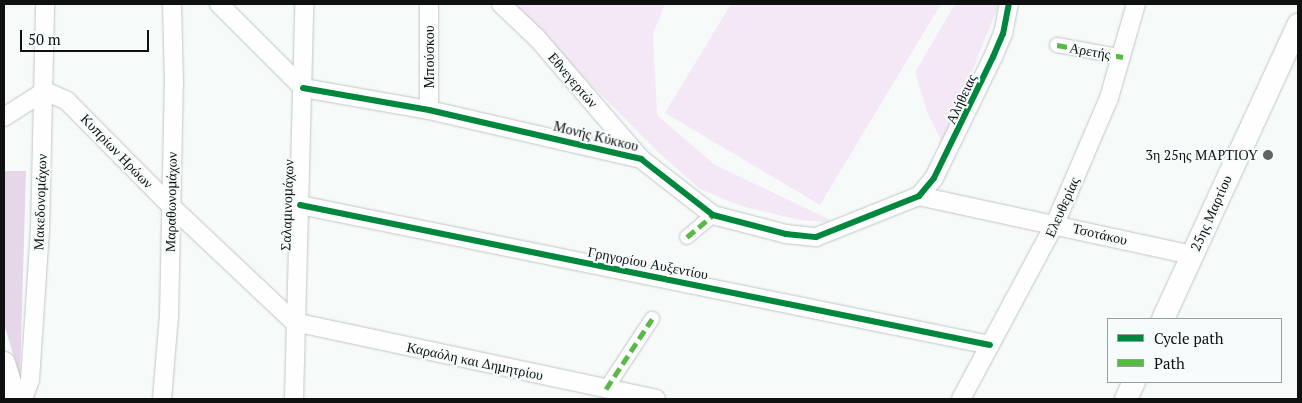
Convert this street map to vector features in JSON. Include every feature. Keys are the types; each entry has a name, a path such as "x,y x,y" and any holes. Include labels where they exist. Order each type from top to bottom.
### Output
{"street":[{"name":"Μακεδονομάχων","path":"23,399 30,380 45,91 45,4"},
{"name":"Μαραθωνομάχων","path":"162,399 169,316 172,207 172,4"},
{"path":"219,4 303,88"},
{"name":"Σαλαμινομάχων","path":"294,399 294,322 300,205 304,4"},
{"name":"Μπούσκου","path":"429,4 429,110"},
{"name":"Εθνεγερτών","path":"501,4 537,38 641,159"},
{"name":"Αλήθειας","path":"919,196 934,178 974,100 1003,34 1009,4"},
{"name":"Ελευθερίας","path":"961,399 1056,224 1109,98 1123,57 1136,4"},
{"name":"25ης Μαρτίου","path":"1162,318 1298,25"},
{"name":"Αρετής","path":"1057,45 1123,57"},
{"name":"Μονής Κύκκου","path":"303,88 429,110 641,159 713,214 786,234 816,237 919,196"},
{"path":"4,117 45,91"},
{"name":"Κυπρίων Ηρώων","path":"45,91 68,101 172,207 294,322"},
{"name":"Τσοτάκου","path":"919,196 1056,224 1192,255"},
{"name":"Γρηγορίου Αυξεντίου","path":"300,205 990,345"},
{"path":"686,237 713,214"},
{"path":"605,394 652,319"},
{"name":"Καραόλη και Δημητρίου","path":"294,322 605,394 656,399"},
{"path":"4,363 15,399"},
{"path":"1126,399 1134,383"}],"shaded area":[{"path":"511,4 665,4 653,34 657,115 715,165 837,223 799,220 741,206 700,189 658,152"},
{"path":"731,4 941,4 820,205 665,113"},
{"path":"955,4 999,4 943,144 927,112 915,72"},
{"path":"4,171 26,171 20,377 4,324"}],"marked path":[{"path":"1057,45 1123,57"},
{"path":"687,237 713,215"},
{"path":"606,389 652,319"}],"cycle path":[{"path":"303,88 429,110 641,159 713,215 786,234 816,237 919,196 934,178 1003,34 1009,4"},
{"path":"300,205 990,345"}],"place":[{"name":"3η 25ης ΜΑΡΤΙΟΥ","path":"1268,155"}]}
